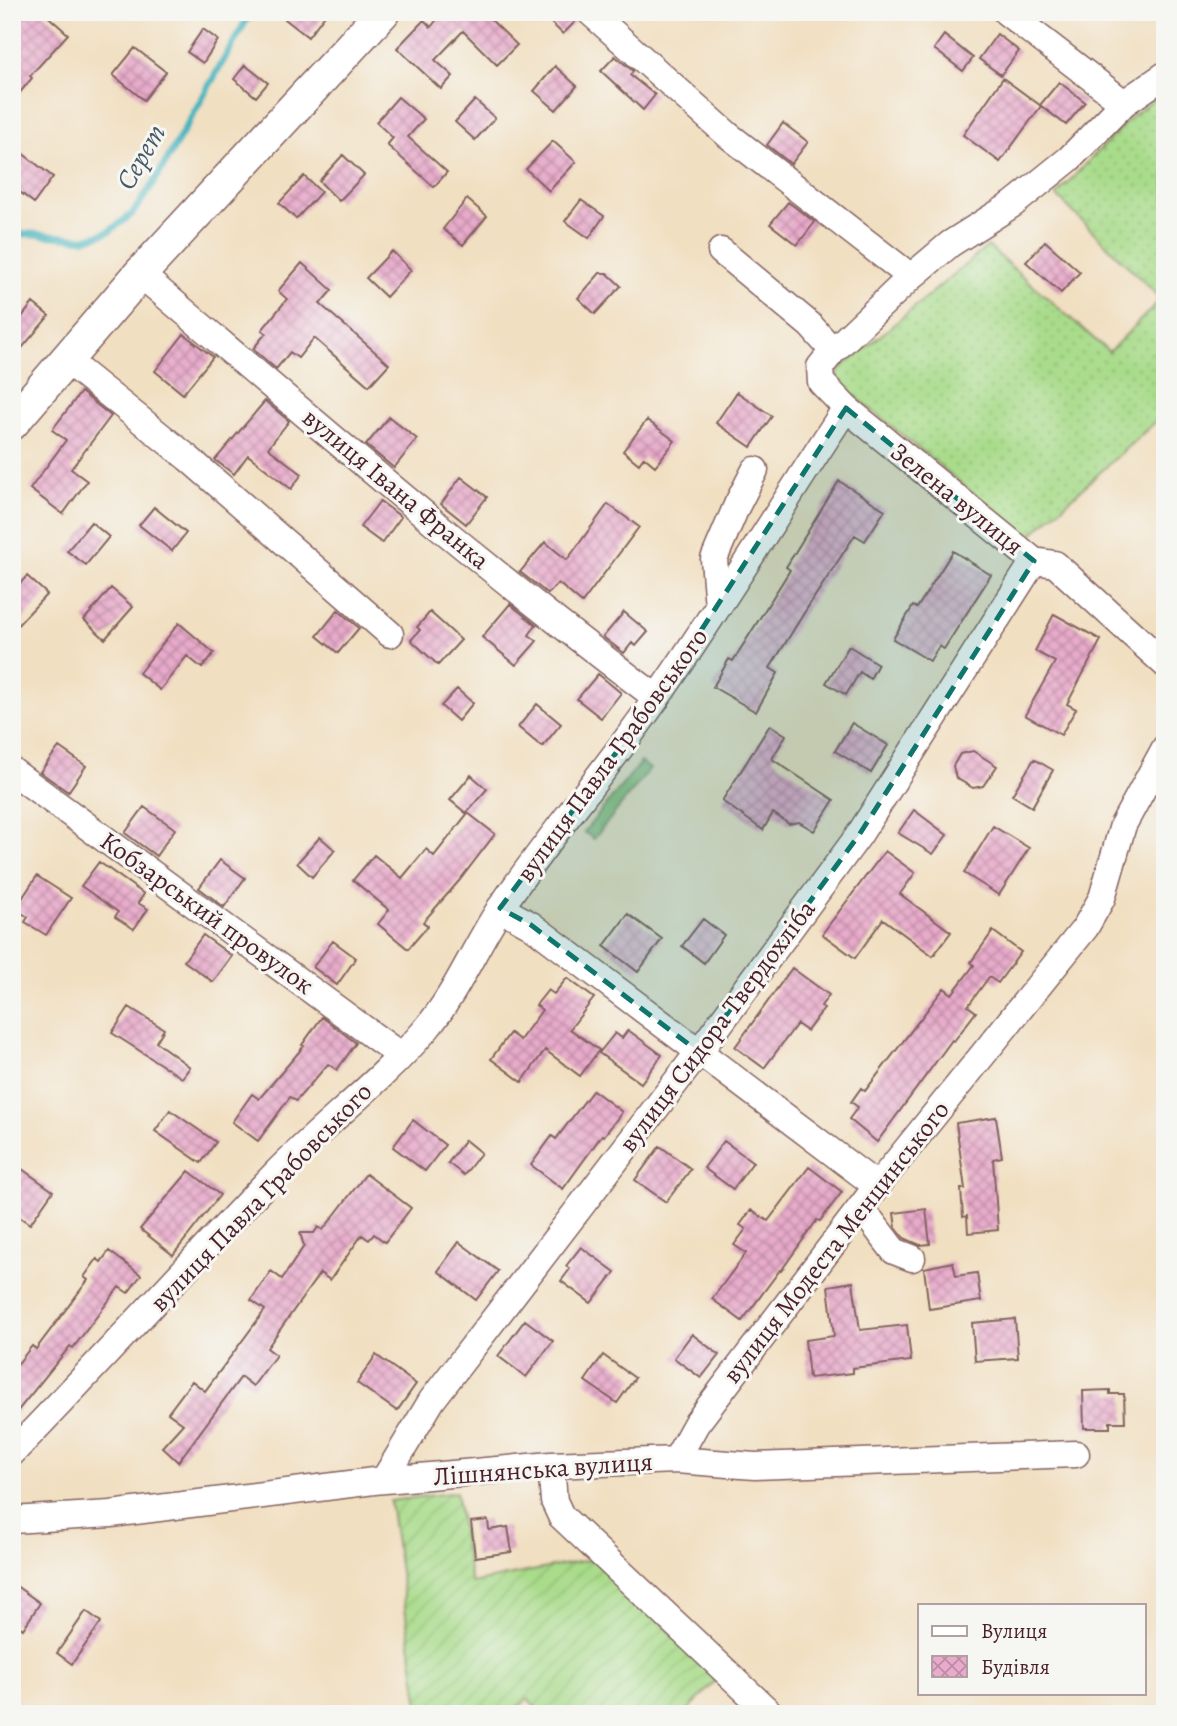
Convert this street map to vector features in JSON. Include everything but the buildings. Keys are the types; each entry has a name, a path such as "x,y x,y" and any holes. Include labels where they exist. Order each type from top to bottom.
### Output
{"main road":[{"path":"12,423 140,274 383,12"}],"street":[{"path":"590,12 728,135 911,277"},
{"path":"1006,12 1124,103"},
{"path":"846,408 821,382 820,367 833,351 950,244 1013,204 1069,159 1124,103 1165,75"},
{"path":"721,251 810,325 833,351"},
{"name":"вулиця Івана Франка","path":"140,274 386,482 563,627 657,698"},
{"path":"66,360 188,458 390,634"},
{"name":"вулиця Павла Грабовського","path":"12,1453 131,1330 277,1172 401,1056 429,1026 500,908 657,698 846,408"},
{"name":"Зелена вулиця","path":"846,408 1034,561 1055,564 1165,664"},
{"path":"718,607 714,559 755,470"},
{"name":"вулиця Сидора Твердохліба","path":"384,1480 432,1400 699,1052 859,835 1034,561"},
{"name":"вулиця Модеста Менцинського","path":"676,1461 696,1424 877,1186 1085,928 1102,898 1123,825 1165,748"},
{"name":"Кобзарський провулок","path":"12,771 401,1056"},
{"path":"500,908 531,925 877,1186"},
{"path":"858,1211 872,1222 894,1251 912,1258"},
{"name":"Лішнянська вулиця","path":"12,1520 111,1514 384,1480 551,1465 676,1461 755,1466 1076,1454"},
{"path":"551,1465 554,1501 561,1516 771,1714"}],"highlighted area":[{"path":"846,408 1034,561 859,835 699,1052 531,925 500,908 657,698"}],"green space":[{"path":"1165,91 1165,413 1028,538 852,394 838,378 839,370 988,246 1109,352 1161,299 1056,195 1131,117"},
{"path":"641,762 650,769 594,839 584,832"},
{"path":"456,1492 471,1583 593,1559 719,1677 685,1714 543,1714 527,1699 513,1714 420,1714 390,1501"}],"waterway":[{"name":"Серет","path":"12,237 17,234 33,234 85,239 108,232 132,214 155,181 251,12"}]}
